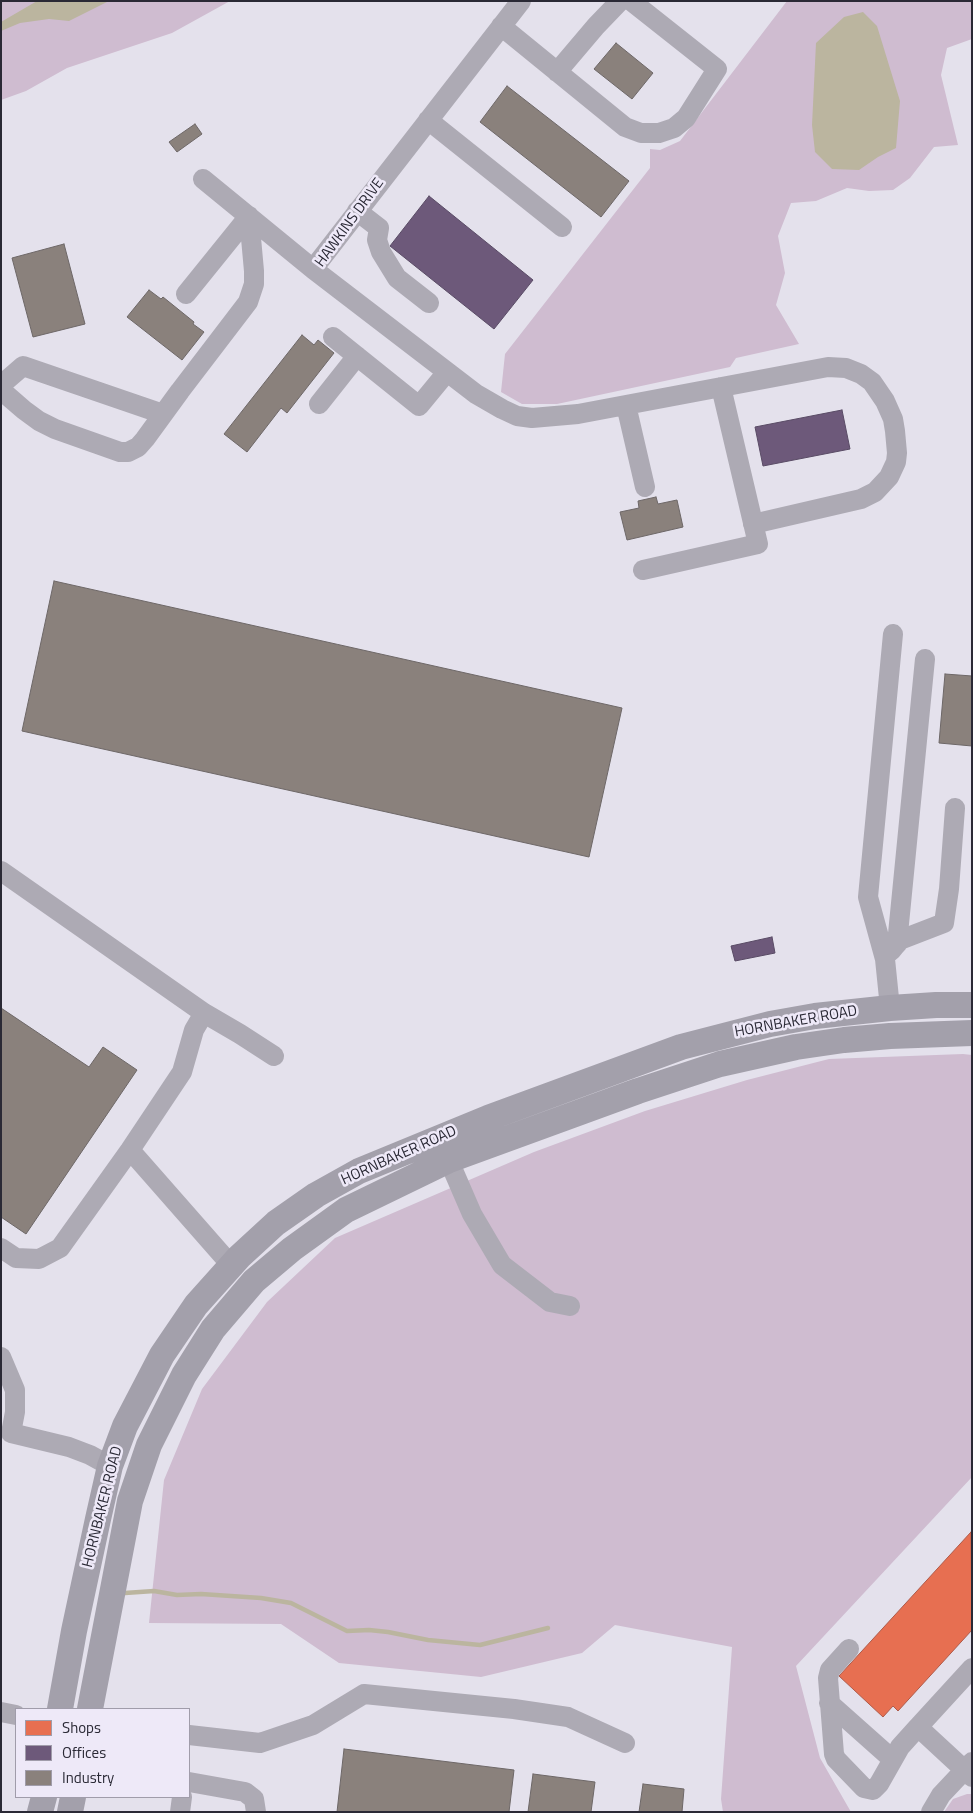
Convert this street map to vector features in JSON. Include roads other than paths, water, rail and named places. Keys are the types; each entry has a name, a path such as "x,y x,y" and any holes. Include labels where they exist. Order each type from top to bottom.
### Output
{"main road":[{"name":"HORNBAKER ROAD","path":"90,1708 130,1501 149,1445 184,1375 213,1329 254,1282 269,1268 346,1210 444,1149 488,1118 681,1047 770,1024 815,1016 890,1008 972,1005"},
{"name":"HORNBAKER ROAD","path":"60,1708 74,1631 110,1466 125,1426 162,1355 196,1305 231,1265 276,1223 316,1196 359,1171 444,1149 638,1091 720,1064 796,1047 844,1040 972,1033"},
{"path":"40,1812 44,1798"},
{"path":"70,1812 73,1798"}],"street":[{"name":"HAWKINS DRIVE","path":"521,1 313,269 490,403 517,416 532,418 578,414 721,387"},
{"path":"557,72 620,1"},
{"path":"501,26 618,122 641,133 659,133 674,128 681,123 717,69 632,1"},
{"path":"428,120 562,227"},
{"path":"204,179 313,269"},
{"path":"357,211 379,228 378,240 381,252 397,278 429,304"},
{"path":"186,294 248,216"},
{"path":"1,390 24,410 54,429 120,452 128,452 138,447 248,302 254,284 254,261 248,216"},
{"path":"334,337 419,406 447,372"},
{"path":"319,404 356,356"},
{"path":"1,385 24,366 163,414"},
{"path":"642,570 758,544 721,387 828,367 846,368 861,374 872,382 885,401 893,419 897,442 896,462 889,477 875,492 860,499 754,524"},
{"path":"626,405 645,487"},
{"path":"891,951 868,897 893,634"},
{"path":"890,1008 891,951 925,659"},
{"path":"891,951 900,940 944,923 955,808"},
{"path":"1,871 204,1013 274,1056"},
{"path":"1,1248 16,1258 39,1260 60,1248 130,1150 182,1072 194,1030 204,1013"},
{"path":"444,1149 472,1214 502,1265 550,1302 570,1306"},
{"path":"130,1150 231,1265"},
{"path":"1,1357 15,1390 15,1412 4,1434 69,1447 90,1455 110,1466"},
{"path":"848,1649 830,1670 828,1678 834,1754 836,1759 864,1788 873,1790 879,1784 892,1759 918,1727 972,1668"},
{"path":"190,1739 260,1742 313,1725 364,1694 568,1717 625,1743"},
{"path":"830,1703 892,1759"},
{"path":"1,1712 15,1715"},
{"path":"918,1727 969,1770 941,1795 931,1812"},
{"path":"190,1782 245,1792 254,1799 256,1812"},
{"path":"180,1812 182,1798"}],"waterway":[{"path":"125,1593 154,1591 177,1595 201,1594 261,1598 291,1603 347,1631 369,1630 428,1640 480,1645 548,1628"}]}
